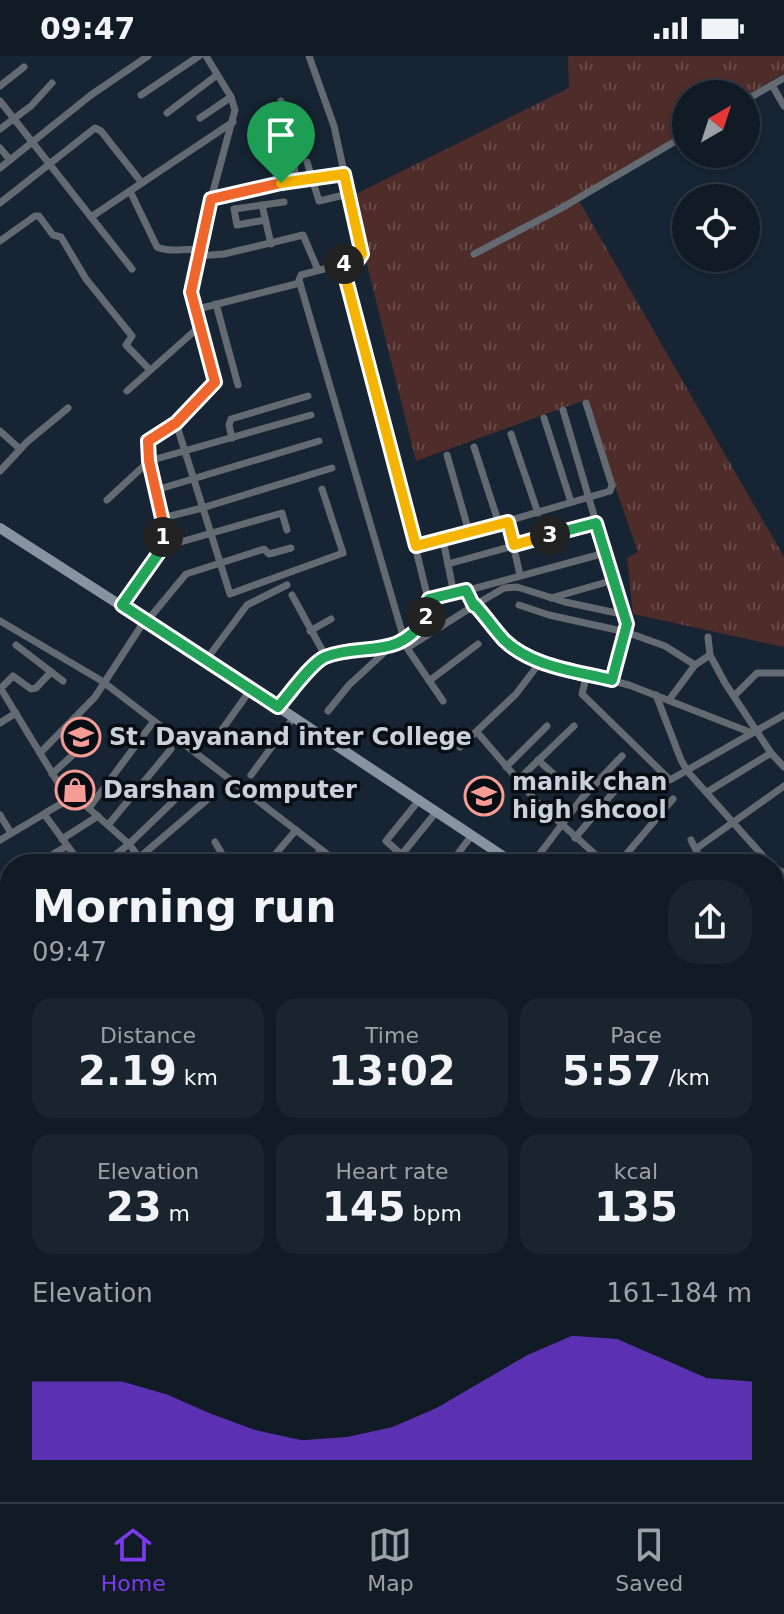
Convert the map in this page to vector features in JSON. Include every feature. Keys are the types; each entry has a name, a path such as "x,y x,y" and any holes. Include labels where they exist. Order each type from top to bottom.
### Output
{"main road":[{"path":"0,528 500,854"}],"street":[{"path":"0,168 91,95 148,56"},
{"path":"141,95 199,56"},
{"path":"122,605 163,547 162,518 149,461 148,441 176,423 215,382 191,292 211,199 235,110 231,97 206,56"},
{"path":"309,56 334,126 362,254 358,260 301,275 300,283 404,639"},
{"path":"0,86 24,67"},
{"path":"167,113 217,75"},
{"path":"760,92 784,78"},
{"path":"0,129 38,100 52,83"},
{"path":"772,85 784,106"},
{"path":"200,118 231,97"},
{"path":"0,101 132,269"},
{"path":"281,101 296,182"},
{"path":"91,217 233,122"},
{"path":"0,203 92,130 98,129 142,183"},
{"path":"474,254 558,210 672,143"},
{"path":"0,148 10,160"},
{"path":"307,162 316,198 321,202 348,194"},
{"path":"211,199 344,174"},
{"path":"130,191 157,247 167,251 183,248 198,253 271,244 303,235 318,270"},
{"path":"265,220 237,225 235,209 284,202"},
{"path":"262,205 271,244"},
{"path":"0,241 39,216 53,235 61,237 86,279 132,336 126,345 150,370"},
{"path":"328,711 349,685 389,647 420,626 430,607 342,264"},
{"path":"194,310 300,283"},
{"path":"216,304 238,385"},
{"path":"127,391 199,327"},
{"path":"232,438 231,419 308,396"},
{"path":"416,546 508,522 612,489 586,403"},
{"path":"0,471 20,449 68,408"},
{"path":"563,410 626,615 626,632 612,680"},
{"path":"107,500 149,461 311,415"},
{"path":"544,418 571,502"},
{"path":"176,423 231,594 342,554 322,489"},
{"path":"0,431 20,449"},
{"path":"511,434 538,513"},
{"path":"156,490 319,441"},
{"path":"474,447 499,524"},
{"path":"447,455 469,532"},
{"path":"162,518 332,468"},
{"path":"163,547 282,513 287,530"},
{"path":"508,522 520,575"},
{"path":"448,564 596,523"},
{"path":"443,540 454,594"},
{"path":"40,753 86,709 146,621 182,577 264,549 269,554 291,548"},
{"path":"429,599 605,553"},
{"path":"551,598 614,580"},
{"path":"206,660 250,602 287,585"},
{"path":"443,701 407,648 510,586 626,615"},
{"path":"466,590 474,606 505,641 524,654 612,680 755,731"},
{"path":"292,595 326,657"},
{"path":"519,605 626,632 665,646 695,665"},
{"path":"310,631 331,619"},
{"path":"0,621 102,686 326,854"},
{"path":"708,637 710,655 755,731 784,767"},
{"path":"429,681 478,644"},
{"path":"16,645 63,681"},
{"path":"278,707 326,657 389,647"},
{"path":"669,700 695,665 710,655"},
{"path":"460,747 516,694 541,661"},
{"path":"51,672 34,689 14,676 0,689 52,774 72,798 89,808 137,854"},
{"path":"587,673 582,694 669,780 784,715"},
{"path":"735,695 757,673 784,673"},
{"path":"214,741 251,689"},
{"path":"656,695 688,772 759,854"},
{"path":"0,723 16,713"},
{"path":"251,775 293,718"},
{"path":"89,808 151,725"},
{"path":"506,767 547,726"},
{"path":"518,780 574,726"},
{"path":"477,732 518,780 594,854"},
{"path":"52,774 89,740"},
{"path":"108,825 171,749"},
{"path":"707,792 771,753"},
{"path":"539,854 561,824 622,756"},
{"path":"538,760 569,788"},
{"path":"575,838 627,776"},
{"path":"116,854 189,786"},
{"path":"697,848 735,824 784,786"},
{"path":"0,840 88,787"},
{"path":"149,854 209,798"},
{"path":"420,799 386,841 401,854 437,811"},
{"path":"626,854 673,799"},
{"path":"44,814 73,854"},
{"path":"0,815 11,833"},
{"path":"50,854 98,816"},
{"path":"276,854 296,830"},
{"path":"458,854 472,835"},
{"path":"691,840 699,854"},
{"path":"215,842 222,854"},
{"path":"318,854 321,850"}],"green space":[{"path":"568,56 784,56 784,73 760,88 760,80 672,80 672,142 578,199 784,557 784,647 633,614 627,558 638,552 585,400 416,461 350,197 569,88"}],"place":[{"name":"St. Dayanand inter College","path":"81,737"},
{"name":"Darshan Computer","path":"75,790"},
{"name":"manik chan high shcool","path":"484,796"}],"route":[{"path":"344,174 362,254 358,260 342,264 416,546 508,522 514,545 596,523 627,624 612,680 557,667 524,654 505,641 474,606 466,590 429,599 430,607 420,626 389,647 322,659 278,707 122,605 163,547 162,518 146,445 151,437 176,423 212,389 215,382 191,292 211,199 281,183 344,174"}]}
